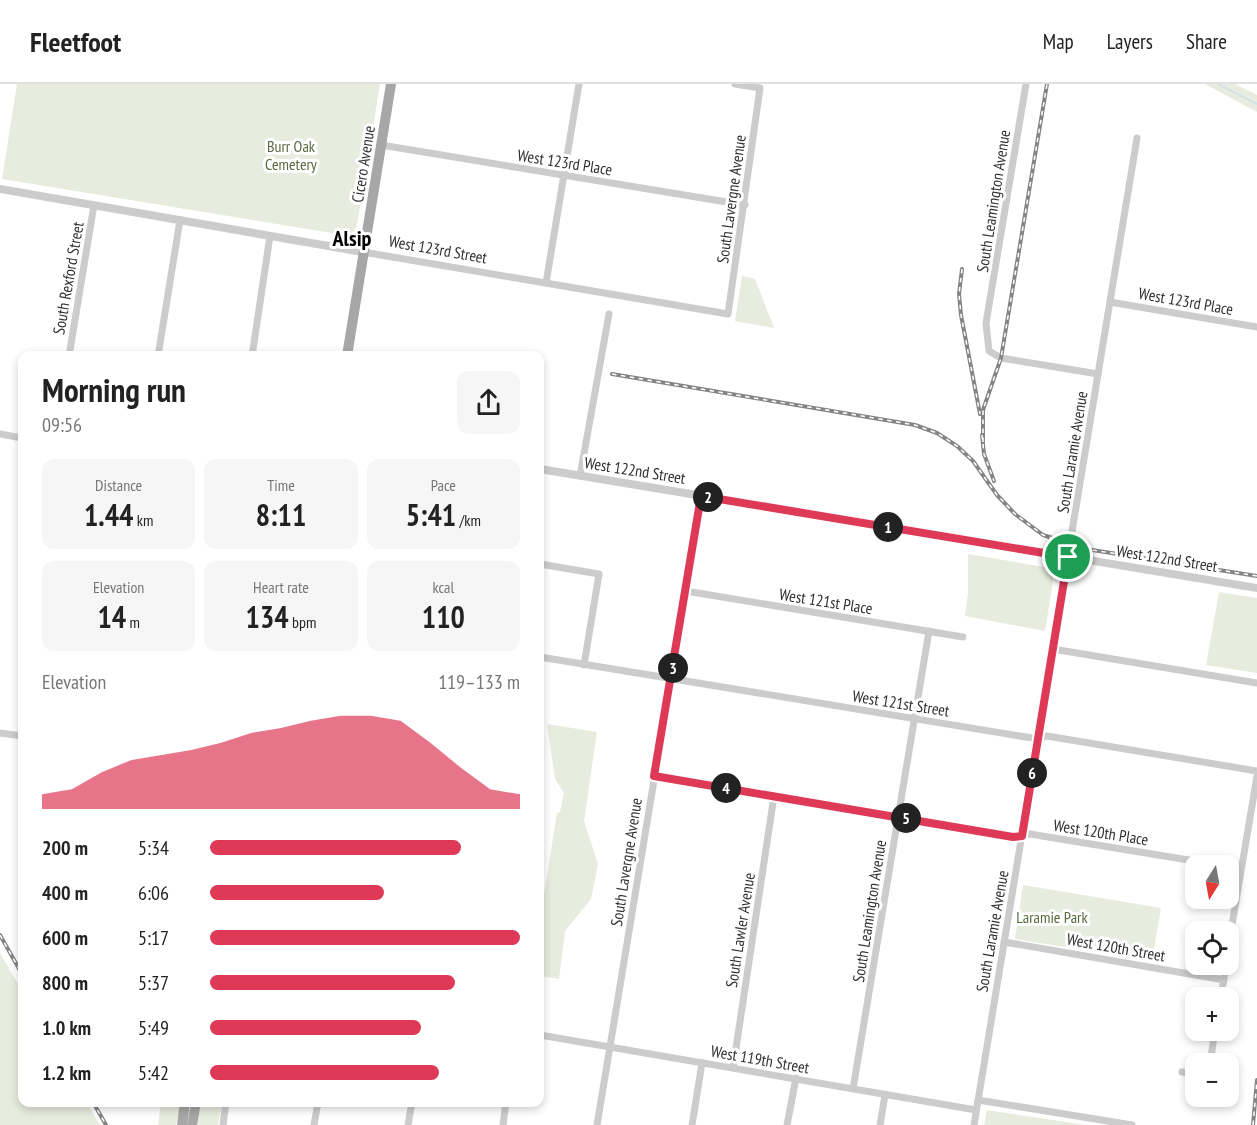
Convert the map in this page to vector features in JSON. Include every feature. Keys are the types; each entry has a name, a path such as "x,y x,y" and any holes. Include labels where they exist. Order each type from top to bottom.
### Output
{"main road":[{"name":"Cicero Avenue","path":"348,351 391,84"},
{"path":"182,1125 184,1107"},
{"path":"192,1125 195,1107"}],"street":[{"path":"546,283 579,84"},
{"name":"South Lavergne Avenue","path":"728,314 760,88 735,84"},
{"name":"South Leamington Avenue","path":"1026,84 986,323 989,351 1001,358 1098,374"},
{"name":"South Laramie Avenue","path":"974,1125 1137,138"},
{"name":"West 123rd Place","path":"381,145 745,205"},
{"name":"West 123rd Street","path":"0,189 728,314"},
{"name":"South Rexford Street","path":"70,351 94,206"},
{"path":"159,351 180,220"},
{"path":"253,351 270,236"},
{"name":"West 123rd Place","path":"1110,302 1257,327"},
{"path":"580,476 609,314"},
{"path":"0,434 18,437"},
{"name":"West 122nd Street","path":"544,470 1257,588"},
{"name":"South Lavergne Avenue","path":"597,1125 701,496"},
{"path":"544,565 599,574 584,664"},
{"name":"West 121st Place","path":"686,591 963,637"},
{"name":"South Leamington Avenue","path":"853,1089 929,631"},
{"path":"1053,648 1257,683"},
{"name":"West 121st Street","path":"544,658 1038,739 1047,736 1257,774"},
{"path":"0,733 18,735"},
{"path":"1232,921 1257,774"},
{"name":"West 120th Place","path":"654,776 1013,837 1030,834 1185,859"},
{"name":"South Lawler Avenue","path":"733,1068 774,796"},
{"name":"West 120th Street","path":"1004,942 1224,980"},
{"path":"1223,987 1225,975"},
{"name":"West 119th Street","path":"544,1036 976,1110"},
{"path":"692,1125 702,1062"},
{"path":"787,1125 796,1078"},
{"path":"880,1125 885,1095"},
{"path":"978,1100 1132,1125"},
{"path":"222,1125 225,1107"},
{"path":"314,1125 317,1107"},
{"path":"408,1125 411,1107"},
{"path":"502,1125 505,1107"}],"green space":[{"name":"Burr Oak Cemetery","path":"17,84 380,84 357,225 352,235 344,239 344,235 2,179"},
{"path":"1205,84 1235,84 1257,95 1257,112"},
{"path":"742,276 755,279 774,328 735,321"},
{"path":"968,554 1055,569 1045,631 965,616 968,593"},
{"path":"1219,592 1257,598 1257,673 1206,665"},
{"path":"547,724 597,732 584,821 598,864 591,899 565,931 559,979 544,977 544,895 557,813 560,812 564,793 555,779"},
{"name":"Laramie Park","path":"1023,885 1161,908 1152,961 1015,939"},
{"path":"0,953 18,984 18,1107 89,1107 100,1125 0,1125"},
{"path":"160,1107 180,1107 176,1125 158,1125"},
{"path":"200,1107 221,1107 218,1125 197,1125"},
{"path":"987,1110 1086,1125 984,1125"}],"waterway":[{"path":"1218,84 1257,104"}],"railway":[{"path":"983,442 983,410 1001,358 1047,84"},
{"path":"962,269 959,294 961,315 980,414"},
{"path":"612,374 915,425 937,433 957,446 973,461 997,495 1015,514 1043,535 1086,549 1257,576"},
{"path":"982,435 984,454 994,481"},
{"path":"0,935 18,967"},
{"path":"1253,1125 1257,1080"},
{"path":"96,1107 106,1125"}],"district":[{"name":"Alsip","path":"352,238"}],"route":[{"path":"701,496 1068,557 1022,836 1013,837 654,776 701,496"}]}
